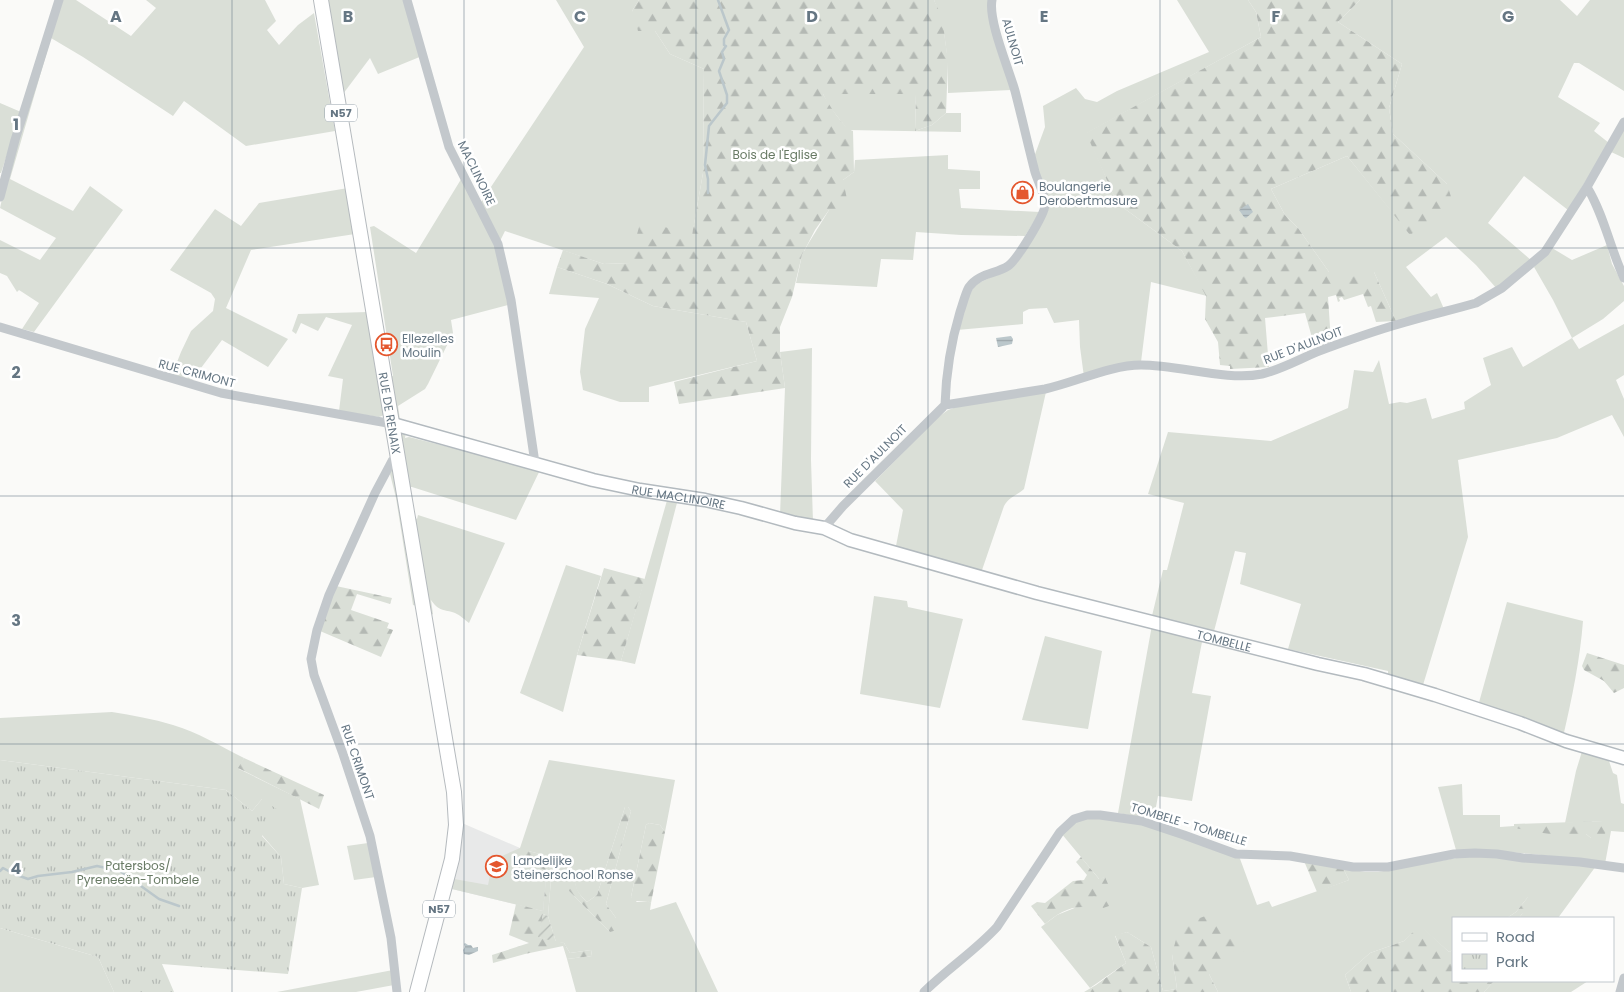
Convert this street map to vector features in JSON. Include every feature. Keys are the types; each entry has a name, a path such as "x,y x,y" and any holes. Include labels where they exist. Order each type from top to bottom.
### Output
{"main road":[{"name":"RUE DE RENAIX","path":"321,0 453,782 456,825 454,847 417,992"}],"street":[{"path":"0,197 15,140 59,0"},
{"name":"MACLINOIRE","path":"407,0 449,147 498,244 511,300 535,463"},
{"name":"AULNOIT","path":"945,405 952,343 966,292 974,282 983,276 1011,264 1044,209 1045,200 1036,175 1015,90 995,28 992,15 992,0"},
{"name":"RUE D'AULNOIT","path":"824,528 843,506 945,405 1061,386 1112,369 1134,365 1238,374 1262,374 1276,370 1318,351 1404,322 1476,303 1502,288 1545,252 1587,187 1624,122"},
{"path":"1587,187 1596,203 1616,261 1624,278"},
{"name":"RUE CRIMONT","path":"0,327 221,393 393,424"},
{"name":"RUE MACLINOIRE","path":"393,424 623,487 717,502 824,528"},
{"name":"RUE CRIMONT","path":"396,992 391,938 368,828 314,675 311,653 317,630 336,579 374,493 392,461 398,456"},
{"name":"TOMBELLE","path":"824,528 850,540 1028,591 1376,678 1471,707 1566,741 1624,758"},
{"name":"TOMBELE - TOMBELLE","path":"924,992 953,965 986,939 997,927 1046,851 1065,826 1074,819 1087,815 1120,817 1170,830 1236,854 1290,856 1353,867 1388,867 1454,854 1476,853 1580,862 1624,868"},
{"path":"1620,992 1624,978"}],"shaded area":[{"path":"1248,204 1253,212 1246,218 1239,210"},
{"path":"1011,336 1013,339 1012,344 998,347 996,338"},
{"name":"Landelijke Steinerschool Ronse","path":"462,823 520,848 525,855 551,873 543,911 452,889 461,842"},
{"path":"465,943 473,948 478,947 478,951 469,955 464,954"}],"green space":[{"path":"62,0 76,0 131,36 156,8 146,0 265,0 276,21 267,30 279,45 298,25 314,13 335,131 246,146 184,101 173,116 51,38 10,179 73,211 90,186 123,210 34,332 22,329 39,303 19,290 17,292 7,276 0,273 0,240 40,260 56,238 0,208 7,177"},
{"path":"326,0 407,0 422,56 378,74 370,58 343,94"},
{"path":"556,0 639,0 632,11 655,31 670,54 704,69 703,173 692,236 629,263 604,264 505,231 499,243 479,205 584,47"},
{"name":"Bois de l'Eglise","path":"639,0 934,0 942,17 948,61 946,113 932,125 915,131 916,94 823,94 841,121 853,131 854,172 843,180 848,204 839,211 829,210 815,230 802,255 792,297 780,327 780,352 785,388 679,404 674,382 757,361 746,322 653,306 607,284 557,267 563,250 604,264 629,263 641,220 692,235 703,173 704,69 670,54 655,31 638,31 632,11"},
{"path":"934,0 991,0 1011,90 948,93 944,34"},
{"path":"1177,0 1248,0 1256,12 1261,37 1087,133 1117,203 1182,251 1207,296 1151,282 1141,362 1084,377 1079,320 1054,323 1047,308 1029,309 1023,312 1023,324 957,330 967,300 975,285 1015,265 1041,225 1049,208 1034,157 1045,127 1043,106 1076,88 1085,99 1097,102 1117,91 1209,52"},
{"path":"1248,0 1360,0 1338,22 1402,64 1389,108 1393,134 1447,184 1452,200 1447,211 1410,235 1347,156 1271,189 1285,215 1298,228 1329,272 1374,272 1396,321 1376,322 1371,306 1368,307 1363,294 1344,300 1342,297 1339,298 1340,301 1338,302 1336,295 1328,297 1331,342 1315,348 1305,313 1265,318 1269,367 1230,369 1230,366 1220,365 1218,342 1205,319 1206,296 1182,251 1117,203 1086,133 1261,37 1256,12"},
{"path":"1360,0 1560,0 1577,16 1590,0 1624,0 1624,91 1579,63 1574,63 1558,97 1600,123 1594,131 1609,143 1568,210 1524,176 1488,223 1532,261 1497,289 1476,265 1446,237 1406,267 1431,297 1437,293 1444,309 1396,321 1374,272 1329,272 1298,228 1285,215 1271,189 1347,156 1410,234 1447,184 1393,134 1389,108 1402,64 1338,22"},
{"path":"823,94 916,94 915,131 932,125 946,113 961,113 961,132 848,130 829,106"},
{"path":"0,103 21,112 1,173 0,173"},
{"path":"1624,126 1624,158 1609,151"},
{"path":"948,155 948,169 980,171 980,189 959,189 961,208 1040,212 1025,236 916,232 913,260 881,259 877,287 796,283 802,255 829,210 843,180 854,172 855,160"},
{"path":"463,176 495,243 508,305 451,320 453,333 428,384 425,389 398,406 400,420 398,419 390,377 393,376 370,227 374,226 416,253"},
{"path":"348,188 355,234 251,250 226,308 288,339 268,367 222,340 192,380 172,375 191,331 213,311 215,299 211,293 170,270 215,209 241,226 259,203"},
{"path":"1607,245 1612,264 1624,286 1624,301 1603,319 1572,338 1534,267 1552,248 1572,260"},
{"path":"557,267 607,284 653,306 746,322 757,361 649,387 649,402 620,402 583,390 580,372 585,329 599,298 549,294"},
{"path":"368,312 377,363 381,402 384,405 385,411 384,415 379,417 339,411 343,379 328,376 352,325 326,317 318,331 301,323 296,334 292,331 298,314"},
{"path":"1624,324 1624,375 1616,380 1624,399 1624,437 1612,415 1557,438 1458,460 1468,537 1423,685 1388,676 1388,671 1288,649 1301,604 1240,584 1246,553 1235,551 1213,635 1151,620 1163,570 1167,570 1184,503 1148,494 1168,432 1271,441 1348,408 1354,370 1373,372 1379,360 1389,404 1407,403 1426,398 1432,419 1465,409 1464,402 1491,385 1483,358 1512,347 1523,367 1572,338 1579,349"},
{"path":"812,348 811,460 813,522 780,515 785,388 780,352"},
{"path":"1046,392 1024,489 1004,506 981,573 896,546 903,510 875,481 937,418 948,410 959,406"},
{"path":"406,432 405,438 409,437 540,470 516,520 409,487 401,435"},
{"path":"393,465 417,606 413,605 396,498 390,474"},
{"path":"668,497 678,499 635,664 621,661"},
{"path":"418,515 505,543 469,623 457,614 439,608 431,600 433,614 430,616 414,517 417,519"},
{"path":"566,565 601,576 577,655 563,712 520,693"},
{"path":"604,568 645,579 621,661 577,655"},
{"path":"336,586 392,598 390,604 357,594 351,610 389,623 387,628 393,630 381,657 320,631"},
{"path":"874,596 907,601 908,607 963,619 940,708 860,694"},
{"path":"1507,602 1583,621 1575,679 1563,737 1478,706"},
{"path":"1152,625 1203,637 1192,693 1211,696 1192,801 1158,796 1153,823 1143,818 1118,813"},
{"path":"1045,636 1102,651 1088,729 1022,720"},
{"path":"1587,653 1624,665 1624,688 1614,693 1604,681 1584,670 1582,666"},
{"path":"112,712 165,723 200,736 244,758 239,769 300,799 319,885 302,888 284,884 281,857 262,835 262,799 252,811 226,790 0,760 0,718"},
{"path":"1583,748 1607,755 1613,773 1617,775 1621,803 1624,804 1624,832 1611,831 1605,864 1530,854 1456,850 1438,787 1462,784 1463,815 1500,815 1500,827 1514,826 1515,828 1586,834 1591,838 1603,821 1565,823"},
{"path":"244,758 324,795 319,809 238,768"},
{"name":"Patersbos/ Pyreneeën-Tombele","path":"0,760 226,790 252,811 262,799 278,810 262,836 281,857 284,884 302,888 288,974 162,964 174,992 114,992 98,957 0,928"},
{"path":"549,760 675,780 665,832 660,825 649,823 646,825 631,897 637,902 648,901 651,903 650,910 676,902 718,992 576,992 567,959 592,956 591,950 570,953 564,943 556,942 548,916 551,879 546,879 543,911 452,889 454,879 488,885 493,860 520,848","holes":["625,807 628,807 631,811 606,904 616,918 610,932 569,891 570,881 551,873 528,851 541,854 569,868 574,873 580,895 587,902 597,895"]},
{"path":"625,807 628,807 631,811 606,904 616,918 620,929 610,932 569,891 569,880 524,861 528,851 559,861 574,873 577,889 587,902 597,895"},
{"path":"1080,818 1124,819 1239,856 1257,905 1269,901 1272,907 1349,880 1343,868 1378,872 1473,855 1596,866 1559,917 1520,917 1528,897 1516,912 1508,917 1452,917 1452,950 1449,952 1420,926 1404,941 1370,953 1345,975 1351,992 1218,992 1209,974 1172,954 1177,989 1163,991 1151,947 1127,932 1115,936 1126,963 1090,988 1041,927 1057,915 1077,907 1104,877 1100,880 1061,833"},
{"path":"1603,821 1608,829 1603,837 1598,838 1591,838 1586,834 1549,834 1514,828 1514,824"},
{"path":"649,823 660,825 665,832 651,903 647,901 633,901 631,897 646,825"},
{"path":"368,843 376,877 354,880 347,846"},
{"path":"1081,857 1099,879 1105,877 1111,891 1109,906 1103,908 1094,896 1085,907 1064,911 1045,924 1031,906 1037,902 1045,903 1073,881 1084,880 1087,875 1076,862"},
{"path":"1304,861 1343,868 1349,880 1317,892"},
{"path":"546,878 551,879 548,916 543,914 539,937 564,943 570,953 591,950 592,956 567,959 563,946 493,963 492,955 529,943 509,935 516,904 543,911"},
{"path":"1528,897 1532,901 1520,917 1508,917 1516,912"},
{"path":"543,914 548,916 556,942 538,937"},
{"path":"1211,914 1233,929 1245,950 1209,974 1218,992 1084,992 1126,963 1115,935 1127,932 1151,947 1163,991 1177,989 1172,954 1180,925"},
{"path":"1420,925 1449,952 1452,950 1452,982 1493,982 1484,992 1351,992 1345,975 1370,953 1404,941"},
{"path":"0,928 98,957 114,992 0,992"},
{"path":"393,970 394,985 356,992 277,992"},
{"path":"1493,982 1586,982 1571,992 1484,992"}],"waterway":[{"path":"708,193 705,165 709,126 727,103 727,95 719,71 724,59 722,52 726,46 724,45 724,39 729,30 718,0"},
{"path":"0,871 3,868 28,879 97,866 120,871 159,899 179,906"}],"place":[{"name":"Boulangerie Derobertmasure","path":"1023,193"},
{"name":"Ellezelles Moulin","path":"386,345"},
{"name":"Landelijke Steinerschool Ronse","path":"497,867"}]}
